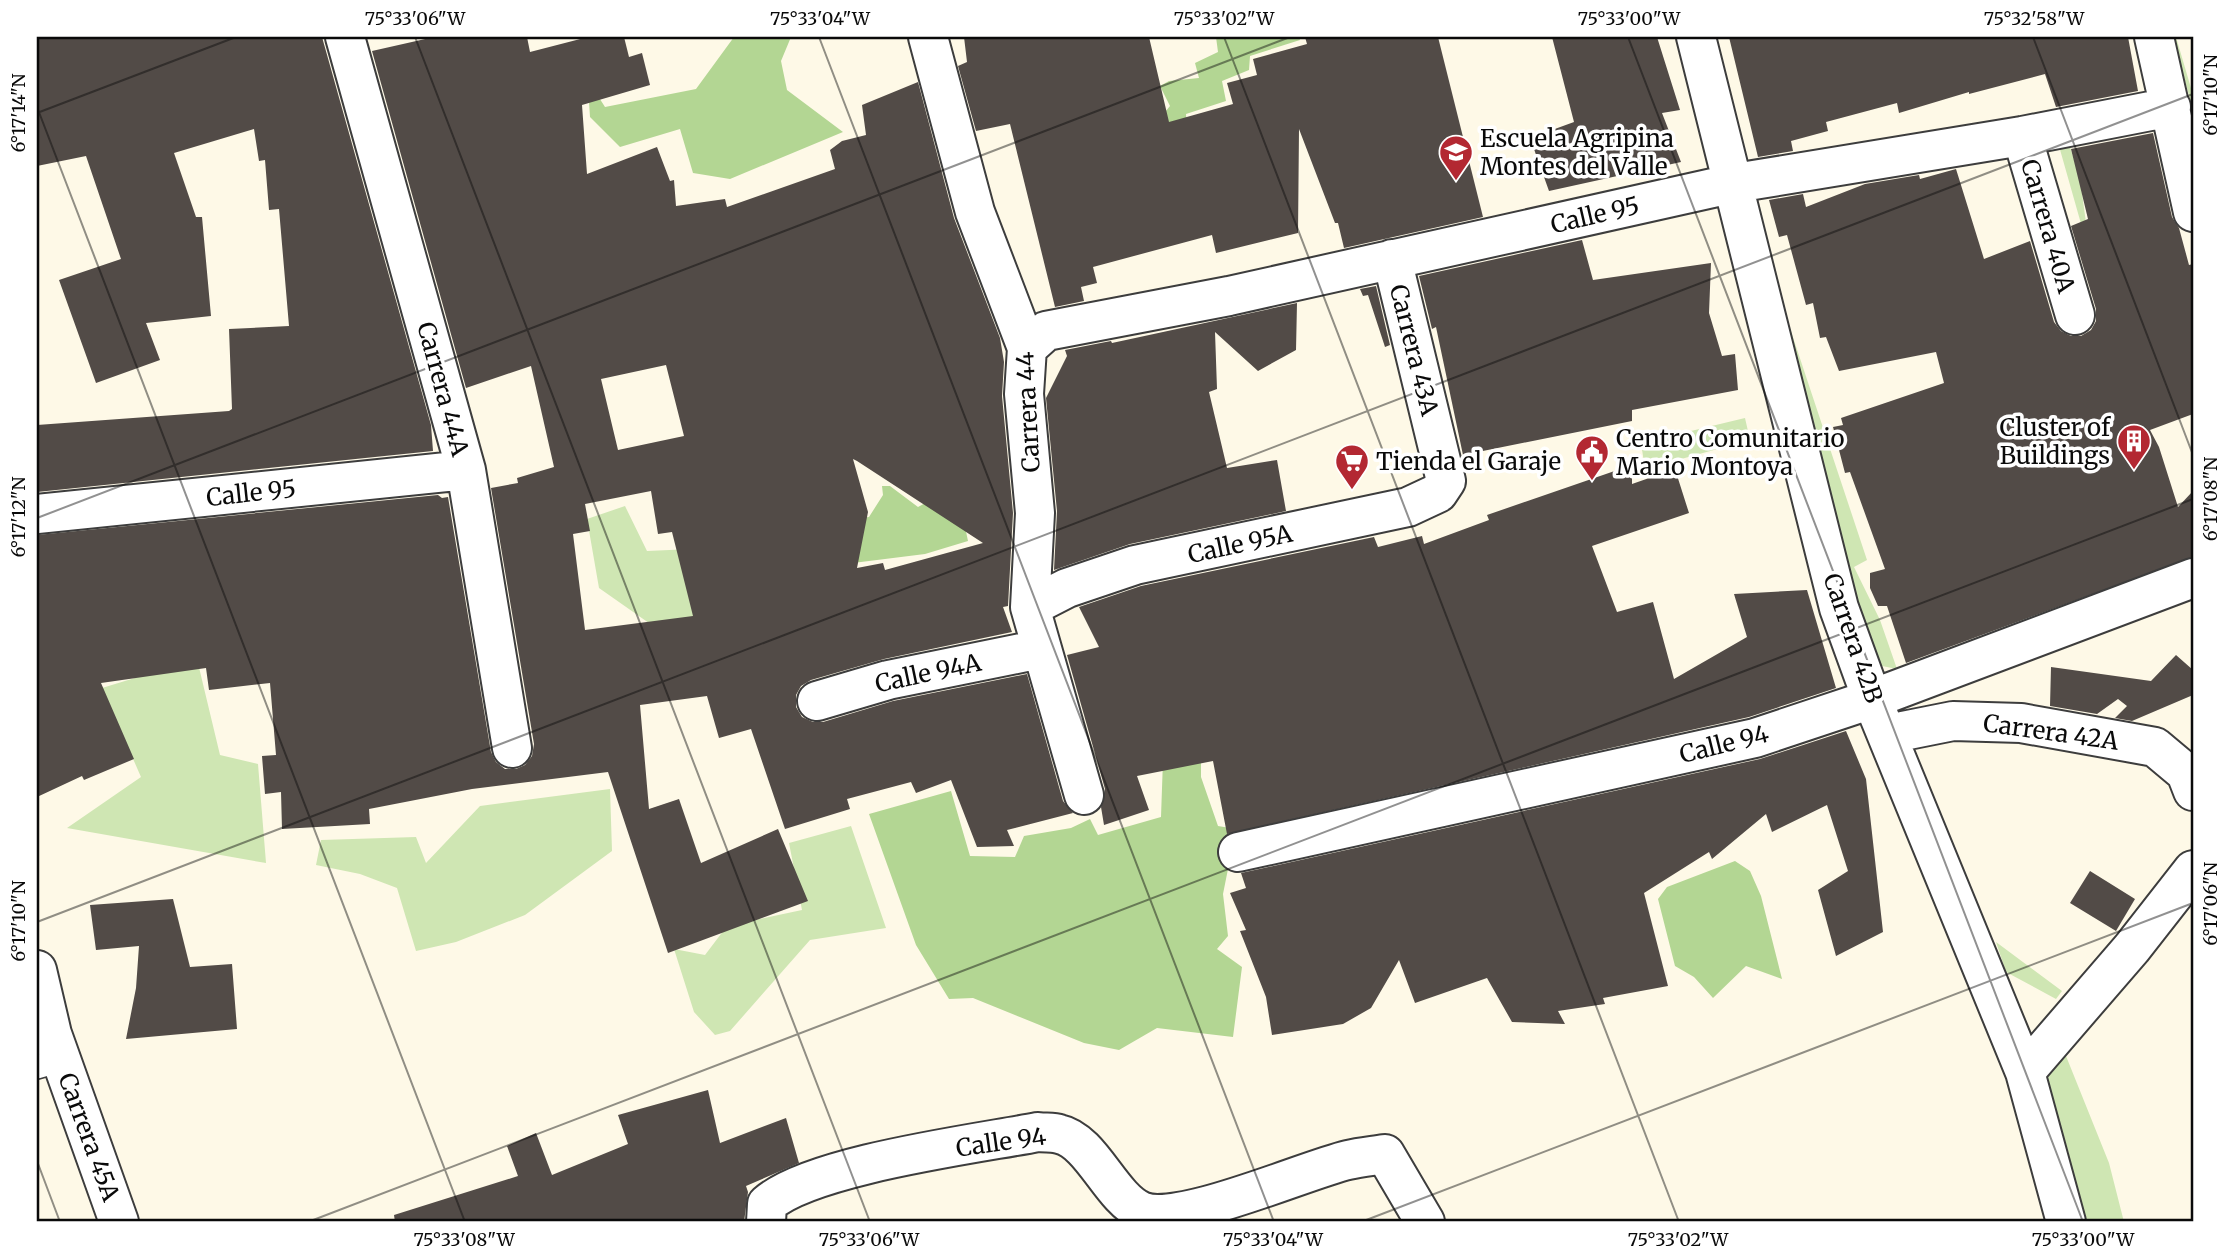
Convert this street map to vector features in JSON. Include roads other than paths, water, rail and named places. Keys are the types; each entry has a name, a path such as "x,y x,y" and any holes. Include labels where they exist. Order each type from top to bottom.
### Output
{"street":[{"name":"Carrera 44A","path":"345,37 466,470 512,748"},
{"name":"Carrera 44","path":"928,37 975,212 1027,348 1024,394 1035,513 1030,607 1084,794"},
{"name":"Carrera 42B","path":"1696,37 1735,183 1839,608 1872,699 2025,1072 2066,1222"},
{"path":"2154,37 2193,212"},
{"name":"Calle 95","path":"1027,348 1046,331 1229,296 1735,183 2022,136 2171,107"},
{"name":"Carrera 40A","path":"2022,136 2075,315"},
{"name":"Carrera 43A","path":"1392,259 1446,481"},
{"name":"Calle 95","path":"37,514 466,470"},
{"name":"Calle 95A","path":"1030,607 1067,588 1135,565 1408,507 1438,494 1446,481"},
{"name":"Calle 94","path":"1238,852 1755,738 1872,699 2193,578"},
{"name":"Calle 94A","path":"817,701 888,680 1041,649"},
{"name":"Carrera 42A","path":"1888,734 1953,721 2021,723 2155,747 2186,774 2193,791"},
{"path":"2025,1072 2132,948 2193,870"},
{"name":"Carrera 45A","path":"37,970 49,1064 119,1222"},
{"name":"Calle 94","path":"766,1220 767,1204 778,1194 834,1173 1038,1132 1062,1134 1085,1152 1123,1196 1142,1211 1174,1212 1227,1200 1349,1160 1385,1154 1425,1222"}],"place":[{"name":"Escuela Agripina Montes del Valle","path":"1456,182"},
{"name":"Cluster of Buildings","path":"2134,471"},
{"name":"Centro Comunitario Mario Montoya","path":"1592,482"},
{"name":"Tienda el Garaje","path":"1352,491"}]}
